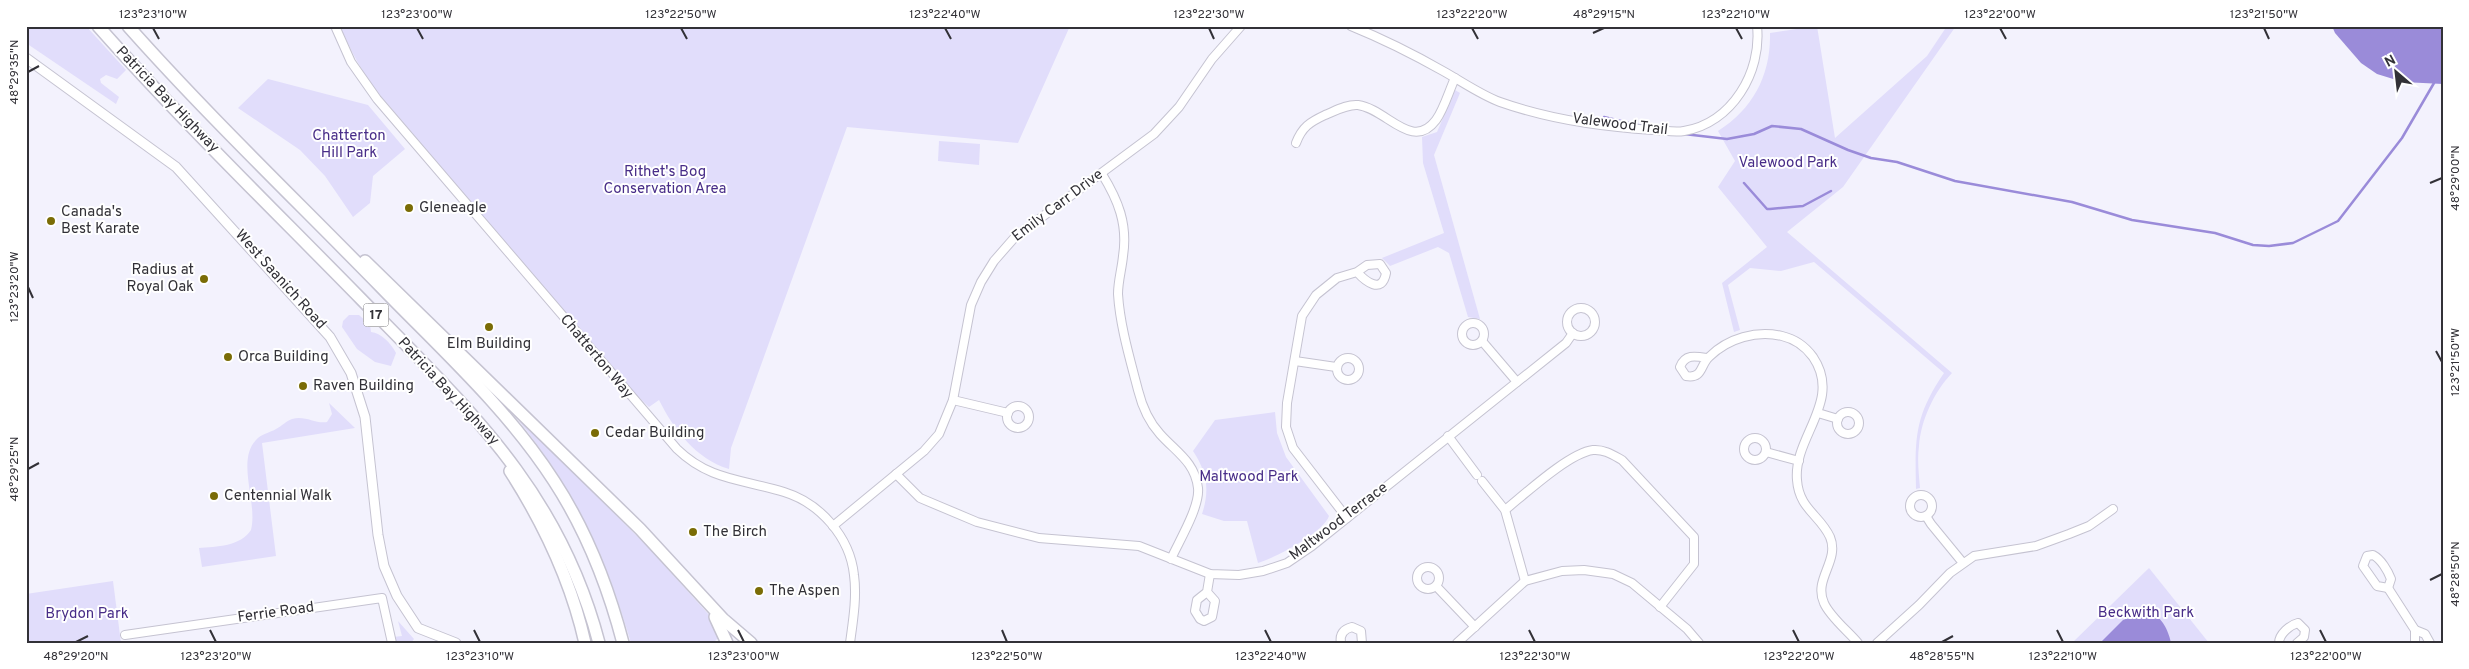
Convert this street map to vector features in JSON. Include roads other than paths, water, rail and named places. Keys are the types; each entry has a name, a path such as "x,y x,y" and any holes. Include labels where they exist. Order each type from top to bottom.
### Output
{"highway":[{"name":"Patricia Bay Highway","path":"98,26 161,94 458,399 518,470 552,524 580,582 598,643"},
{"name":"Patricia Bay Highway","path":"128,26 486,397 533,452 553,480 581,530 602,578 622,643"},
{"path":"261,164 279,175 634,523 733,629 751,643"},
{"path":"458,399 470,421 510,472 536,515 566,580 585,643"},
{"path":"693,587 720,623 726,643"}],"main road":[{"name":"West Saanich Road","path":"26,58 176,167 330,337 350,373 365,417 378,535 384,566 397,596 418,628 429,639"},
{"path":"429,639 456,643"}],"street":[{"name":"Chatterton Way","path":"335,26 351,62 377,99 677,449 687,459 711,474 798,498 811,506 833,526 846,546 854,575 854,614 850,643"},
{"name":"Emily Carr Drive","path":"833,526 932,442 944,425 953,400 970,311 976,292 989,267 1015,237 1143,143 1168,120 1190,93 1212,59 1241,26"},
{"name":"Valewood Trail","path":"1351,26 1378,37 1499,101 1553,116 1630,128 1683,132 1703,124 1718,115 1733,103 1744,88 1754,66 1759,42 1757,26"},
{"path":"1296,142 1301,130 1310,122 1342,108 1356,105 1368,107 1386,116 1405,131 1416,132 1426,129 1436,120 1455,78"},
{"path":"1102,174 1117,200 1124,227 1125,244 1118,292 1123,325 1141,405 1160,433 1182,454 1194,470 1198,490 1194,509 1171,559"},
{"path":"1347,518 1293,448 1286,427 1287,403 1302,316 1316,295 1337,278 1357,272"},
{"name":"Maltwood Terrace","path":"896,474 920,498 977,522 1040,538 1139,546 1210,574 1239,575 1262,571 1287,563 1347,518 1566,343 1572,333"},
{"path":"1707,358 1736,340 1756,334 1771,334 1797,341 1811,354 1820,371 1822,392 1818,413 1799,461 1797,480 1800,498 1806,508 1826,530 1832,543 1832,558 1821,584 1823,601 1858,643"},
{"path":"1482,341 1517,382"},
{"path":"1295,361 1336,367"},
{"path":"953,400 1008,413"},
{"path":"1818,413 1838,419"},
{"path":"1448,436 1505,510 1525,581"},
{"path":"1505,510 1572,457 1592,450 1609,452 1622,460 1694,537 1694,564 1660,607"},
{"path":"1766,452 1799,461"},
{"path":"1877,643 1963,562 1974,556 1987,553 2036,546 2089,526 2112,509"},
{"path":"1926,516 1963,562"},
{"path":"1457,643 1525,581 1562,571 1584,570 1613,574 1632,583 1687,629 1699,643"},
{"path":"1207,592 1210,574"},
{"path":"1436,586 1475,628"},
{"path":"2388,588 2415,630 2415,643"},
{"name":"Ferrie Road","path":"125,636 382,598 392,643"},
{"path":"2279,643 2281,636 2291,625 2298,623 2305,630 2304,637 2297,643"},
{"path":"1342,643 1341,635 1352,627 1361,631 1362,643"},
{"path":"2415,630 2425,634 2430,643"}],"waterway":[{"path":"1684,134 1727,139 1754,134 1772,126 1801,129 1871,158 1897,162 1955,181 2072,202 2132,220 2215,233 2253,245 2269,246 2293,243 2338,221 2402,138 2434,83"},
{"path":"1604,117 1642,126"},
{"path":"1744,183 1767,209 1803,206 1831,191"}],"place":[{"name":"Gleneagle","path":"409,208"},
{"name":"Canada's Best Karate","path":"51,221"},
{"name":"Radius at Royal Oak","path":"204,279"},
{"name":"Elm Building","path":"489,327"},
{"name":"Orca Building","path":"228,357"},
{"name":"Raven Building","path":"303,386"},
{"name":"Cedar Building","path":"595,433"},
{"name":"Centennial Walk","path":"214,496"},
{"name":"The Birch","path":"693,532"},
{"name":"The Aspen","path":"759,591"}],"park label":[{"name":"Chatterton Hill Park","path":"349,144"},
{"name":"Valewood Park","path":"1788,163"},
{"name":"Rithet's Bog Conservation Area","path":"665,180"},
{"name":"Maltwood Park","path":"1249,477"},
{"name":"Beckwith Park","path":"2146,613"},
{"name":"Brydon Park","path":"87,614"}]}
